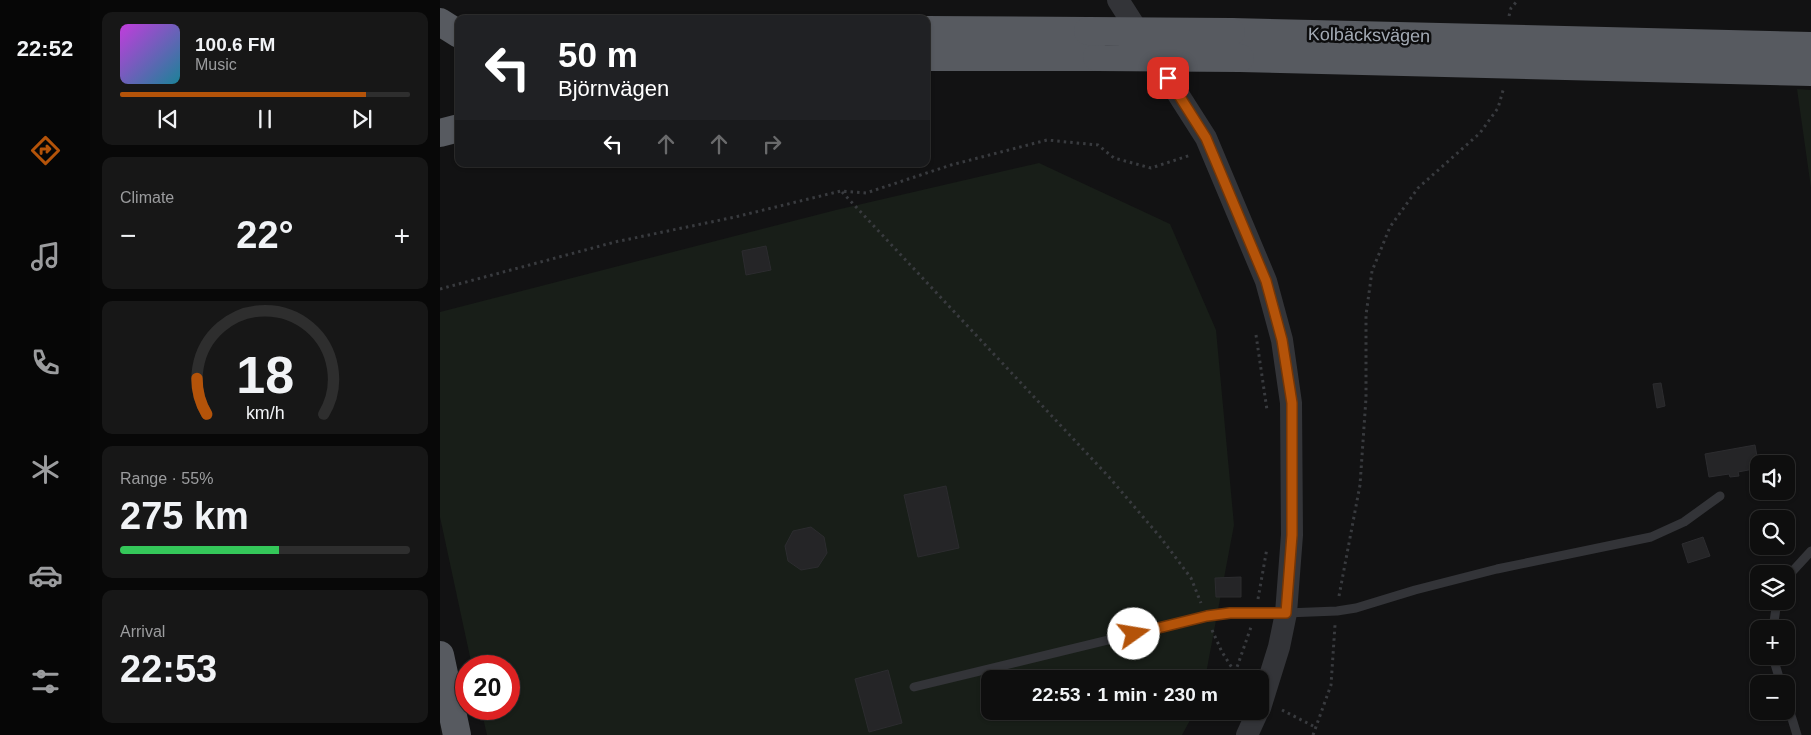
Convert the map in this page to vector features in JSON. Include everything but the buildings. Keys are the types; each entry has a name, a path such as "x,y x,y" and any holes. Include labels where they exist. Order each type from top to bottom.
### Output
{"highway":[{"path":"440,22 455,31"},
{"name":"Kolbäcksvägen","path":"930,30 1231,32 1811,46"},
{"name":"Kolbäcksvägen","path":"930,56 1240,58 1811,72"},
{"path":"440,134 455,129"},
{"path":"440,655 457,735"}],"street":[{"path":"1118,0 1206,138 1266,281 1282,340 1292,403 1292,535 1286,613 1279,647 1269,680"},
{"path":"1247,735 1254,720"}],"lane":[{"path":"914,687 1207,616 1230,613 1337,611 1356,608 1415,590 1497,569 1651,537 1684,522 1720,496"},
{"path":"1795,569 1811,551"},
{"path":"1793,720 1798,735"}],"path":[{"path":"1506,24 1511,8 1518,0"},
{"path":"1313,735 1317,728 1330,685 1337,611 1360,485 1366,398 1366,315 1372,270 1390,227 1418,188 1480,133 1498,108 1505,84"},
{"path":"440,289 615,242 735,217 841,191 866,193 951,165 1047,140 1098,145 1114,158 1151,168 1192,155 1196,163"},
{"path":"841,191 1095,463 1162,538 1191,578 1222,652 1233,670"},
{"path":"1255,329 1268,417"},
{"path":"1236,670 1256,613 1268,547"},
{"path":"1269,709 1317,728"}],"shaded area":[{"path":"1797,89 1811,90 1811,188"},
{"path":"1039,163 1170,224 1216,330 1234,525 1207,670 981,670 981,720 1190,720 1182,735 487,735 484,720 520,720 520,655 470,655 440,517 440,312 836,210"}],"route":[{"path":"1134,634 1207,616 1230,613 1286,613 1292,535 1292,403 1282,340 1266,281 1206,138 1168,78"}]}
